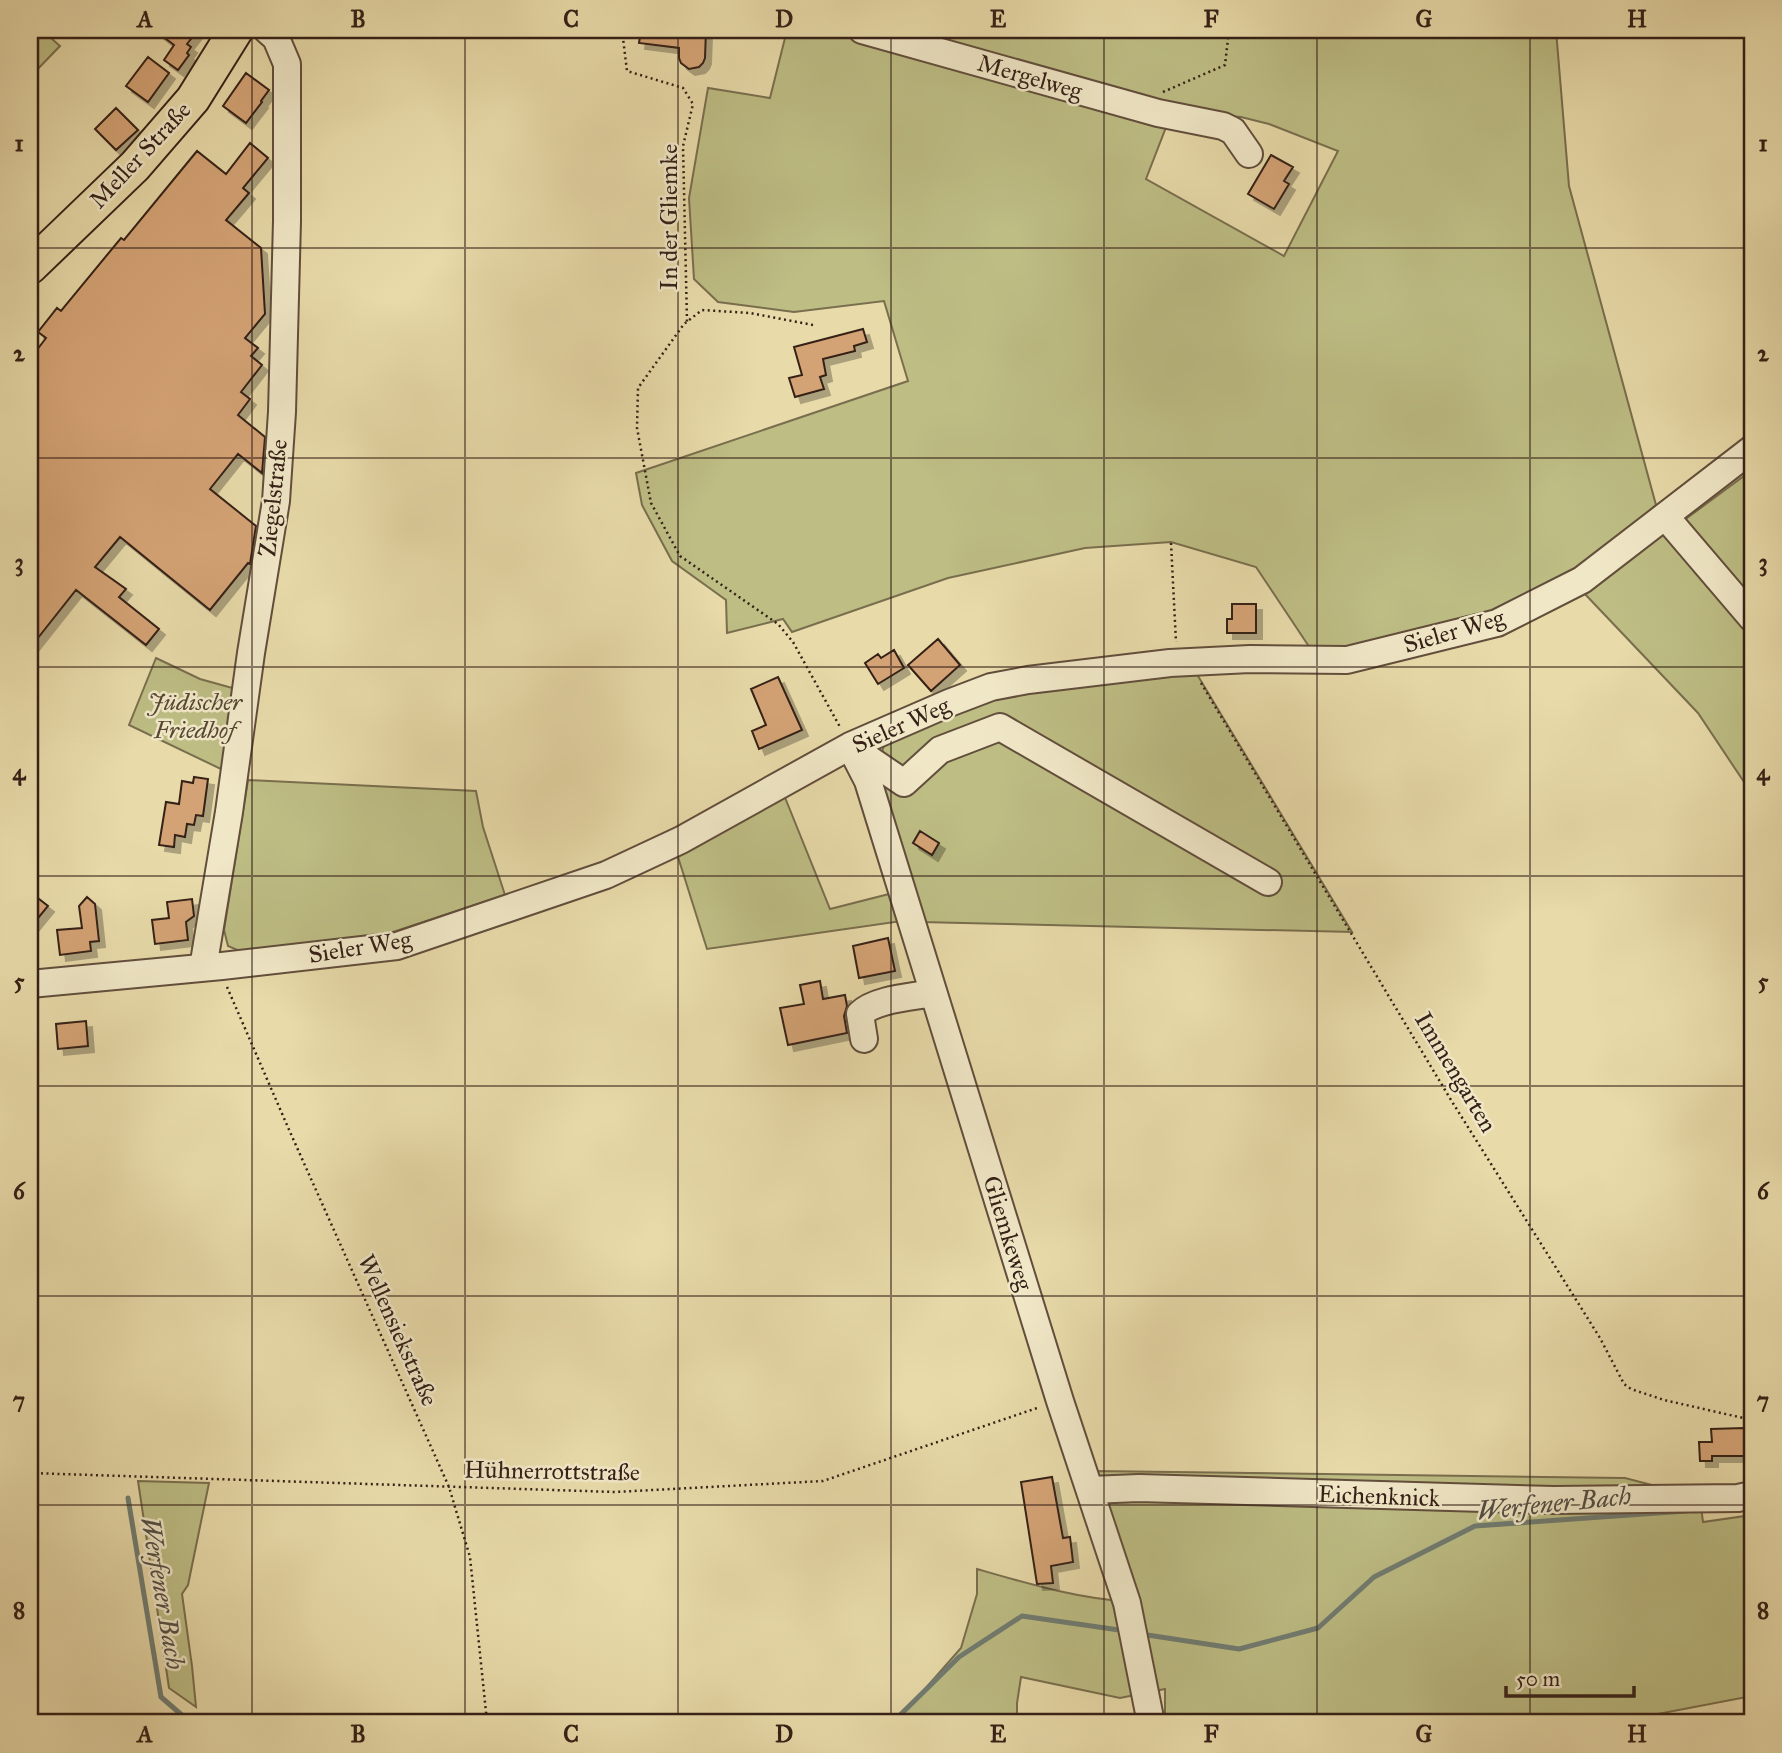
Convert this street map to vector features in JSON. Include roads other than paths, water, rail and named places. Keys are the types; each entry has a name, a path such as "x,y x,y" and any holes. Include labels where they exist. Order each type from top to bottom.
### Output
{"main road":[{"name":"Meller Straße","path":"30,267 135,166 193,99 236,30"}],"street":[{"name":"Ziegelstraße","path":"213,967 229,811 278,475 287,221 287,64 276,38 267,30"},
{"name":"Mergelweg","path":"862,30 1158,113 1223,125 1233,131 1249,155"},
{"name":"Sieler Weg","path":"30,984 397,946 606,875 681,840 850,746 991,687 1028,680 1183,663 1250,659 1347,660 1497,623 1583,580 1752,449"},
{"path":"1665,516 1752,618"},
{"path":"850,746 904,783 940,750 1000,727 1268,881"},
{"name":"Gliemkeweg","path":"850,746 868,781 1060,1401 1127,1603 1151,1723"},
{"path":"864,1039 860,1014 866,1008 933,993"},
{"name":"Eichenknick","path":"1090,1490 1139,1488 1554,1500 1724,1498 1752,1495"}],"waterway":[{"name":"Werfener Bach","path":"128,1498 161,1697 191,1723"},
{"name":"Werfener Bach","path":"1141,1634 1239,1649 1318,1628 1374,1577 1475,1526 1686,1511"},
{"name":"Werfener Bach","path":"889,1723 959,1657 1022,1616 1126,1631"}],"park label":[{"name":"Jüdischer Friedhof","path":"195,716"}]}
